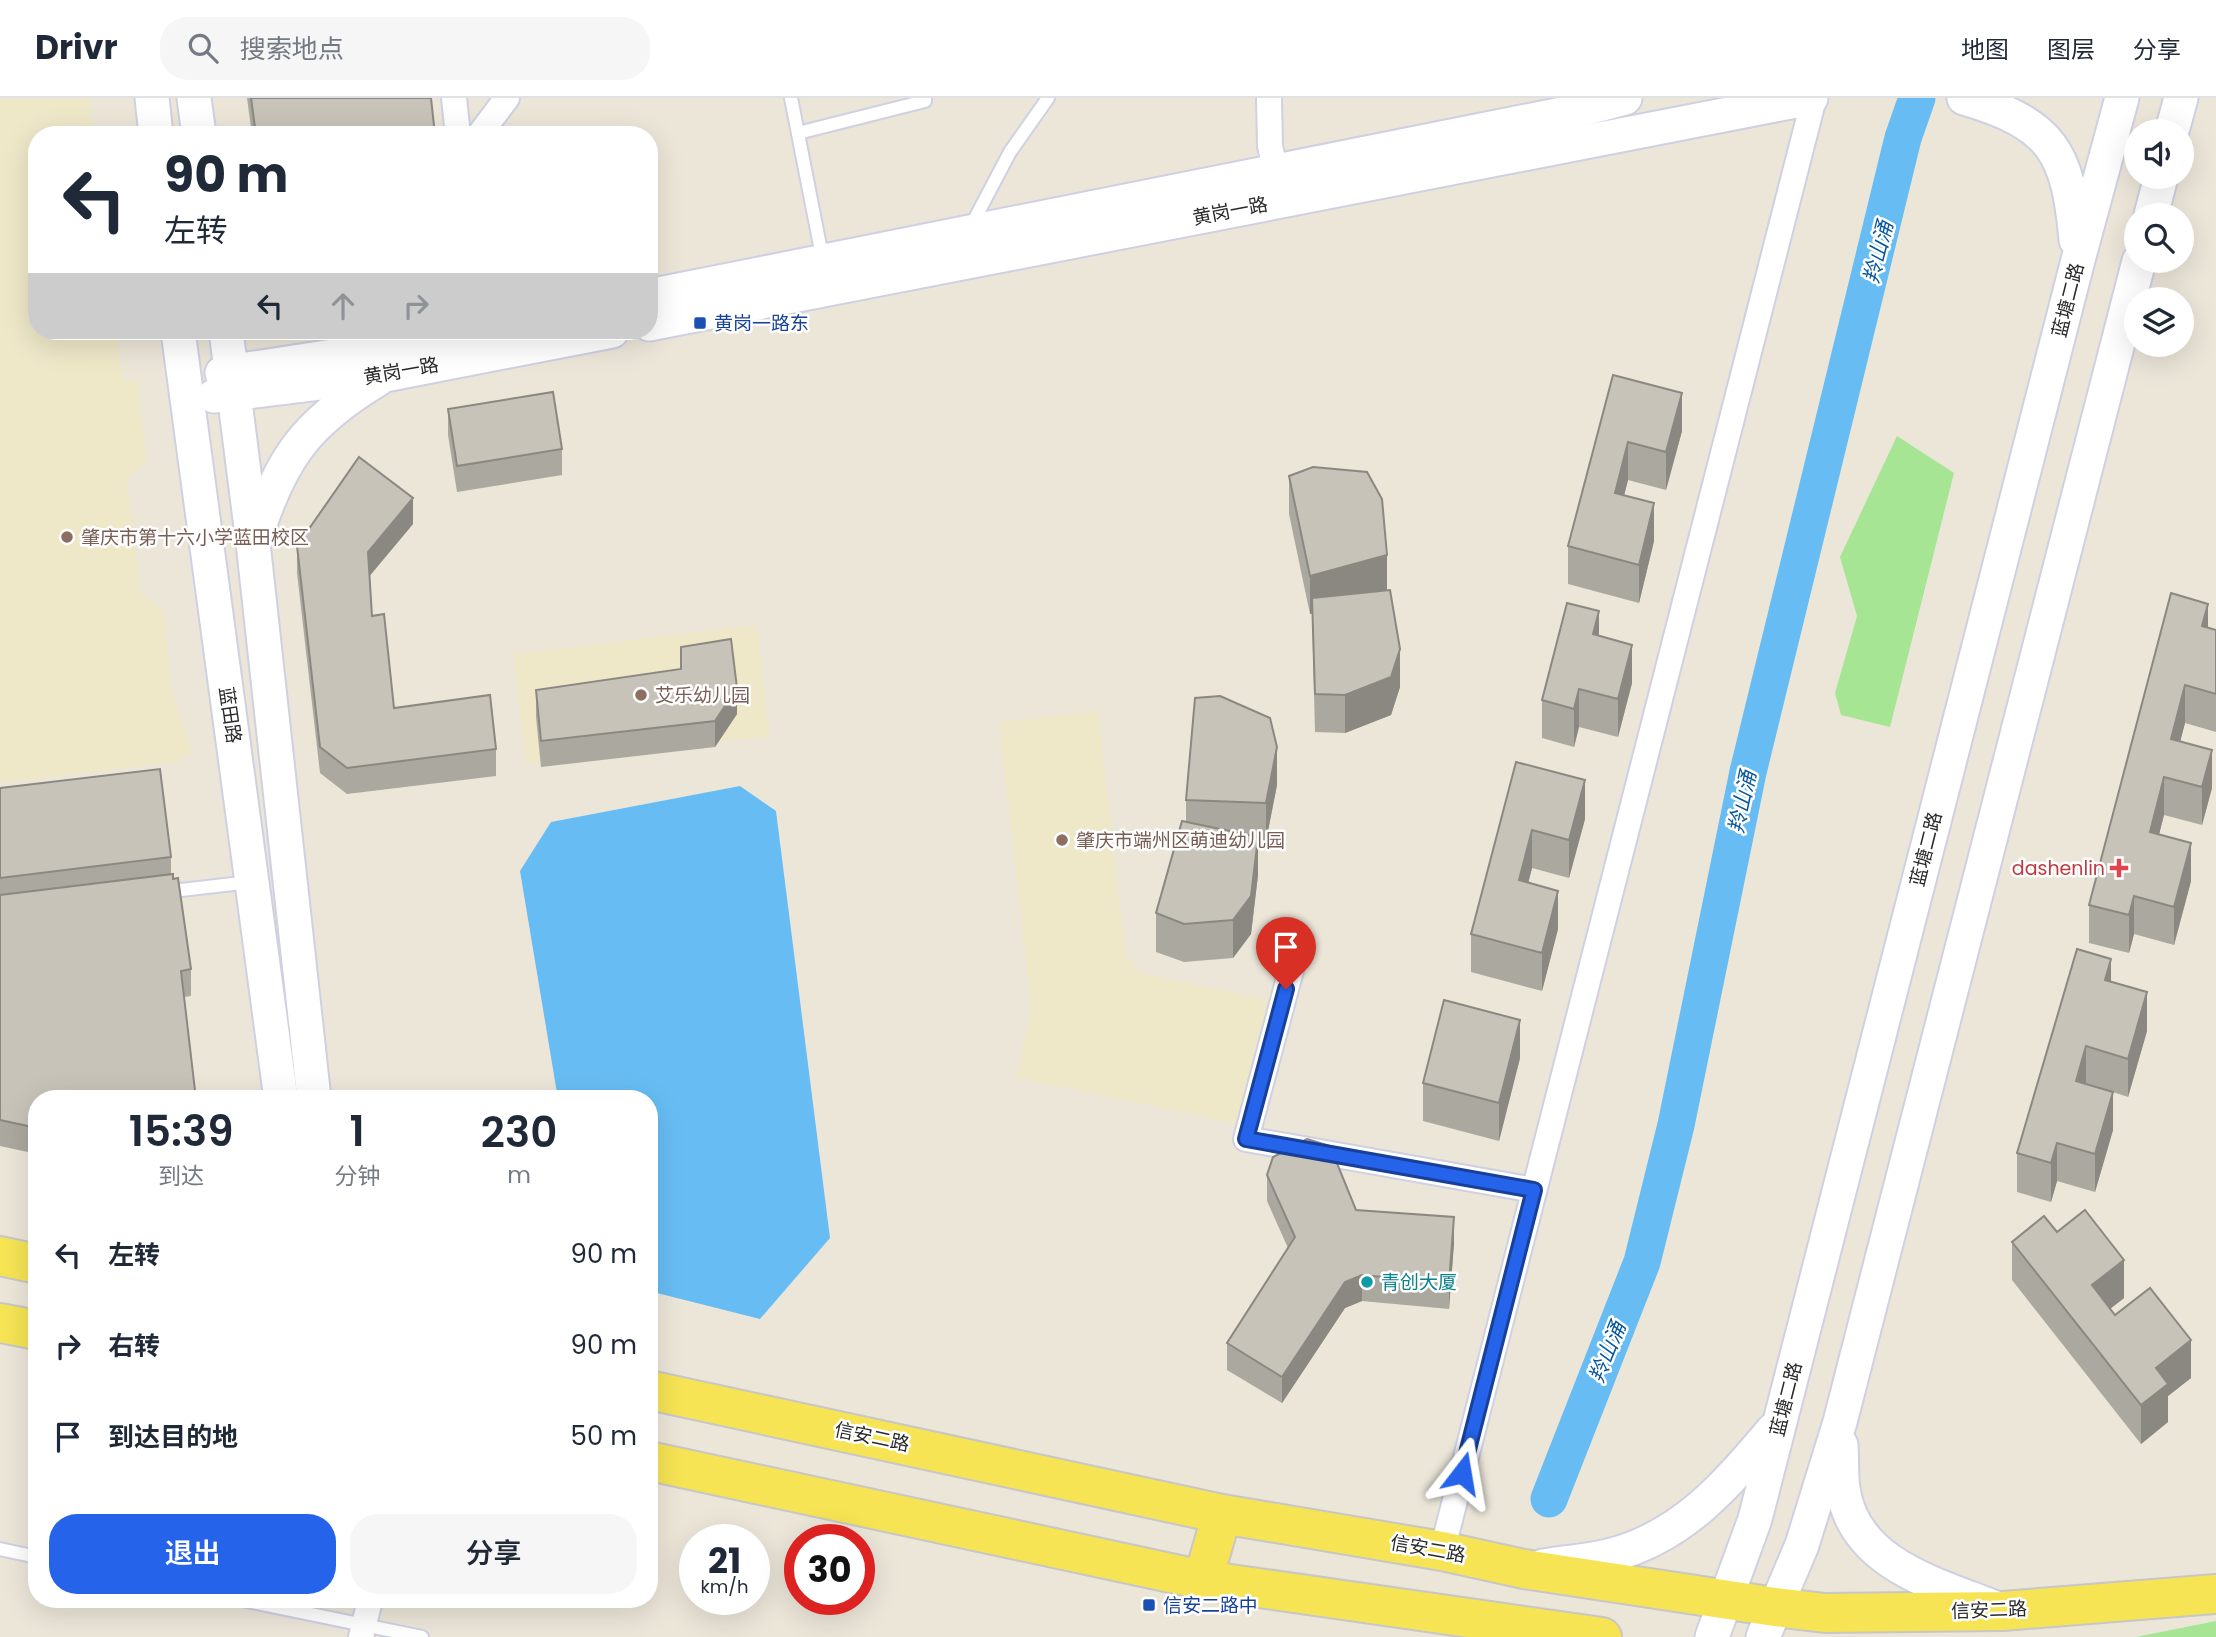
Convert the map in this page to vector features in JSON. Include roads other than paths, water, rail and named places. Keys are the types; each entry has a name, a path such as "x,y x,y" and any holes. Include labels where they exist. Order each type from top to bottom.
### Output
{"main road":[{"path":"152,98 155,126"},
{"path":"194,98 198,126"},
{"name":"黄岗一路","path":"658,322 1279,186 1625,98"},
{"name":"黄岗一路","path":"658,294 968,233 1279,186 1812,98"},
{"name":"蓝塘二路","path":"1712,1637 1755,1519 2122,98"},
{"path":"2175,119 2181,98"},
{"path":"1976,101 2019,117 2048,138 2063,166 2072,200 2078,260"},
{"path":"1769,1622 1802,1545 1840,1422 2136,273"},
{"name":"蓝田路","path":"179,340 280,1090"},
{"path":"227,340 254,542 313,1090"},
{"path":"254,542 278,478 317,421 392,361 360,340"},
{"name":"黄岗一路","path":"392,361 452,340"},
{"name":"黄岗一路","path":"186,389 546,340"},
{"path":"0,1256 28,1262"},
{"path":"0,1322 28,1328"},
{"name":"信安二路","path":"658,1393 1222,1514 1442,1551 1524,1569 1726,1599 1769,1622 1825,1613 2003,1611 2216,1594"},
{"path":"1524,1569 1610,1556 1642,1546 1678,1527 1716,1497 1779,1422"},
{"path":"1840,1422 1843,1490 1851,1516 1872,1547 1917,1576 2003,1611"},
{"path":"658,1463 1203,1580 1516,1631 1602,1637"},
{"path":"1203,1580 1222,1514"}],"street":[{"path":"454,98 457,126"},
{"path":"486,126 507,98"},
{"path":"1269,98 1270,146 1279,186"},
{"path":"1442,1551 1812,98"},
{"path":"1293,964 1246,1139 1534,1190"},
{"path":"363,1631 368,1608"}],"lane":[{"path":"791,98 823,261"},
{"path":"798,133 925,101 925,98"},
{"path":"968,233 1010,152 1048,98"},
{"path":"146,895 252,881"},
{"path":"0,1549 28,1555"},
{"path":"273,1608 363,1631 422,1637"}],"water":[{"path":"740,786 776,811 830,1238 760,1319 658,1293 658,1090 556,1090 520,871 551,822"}],"waterway":[{"name":"羚山涌","path":"1549,1499 1642,1262 1676,1125 1748,772 1903,138 1917,98"}],"place":[{"name":"黄岗一路东","path":"700,323"},
{"name":"肇庆市第十六小学蓝田校区","path":"67,537"},
{"name":"艾乐幼儿园","path":"641,695"},
{"name":"肇庆市端州区萌迪幼儿园","path":"1062,840"},
{"name":"dashenlin","path":"2119,868"},
{"name":"青创大厦","path":"1367,1282"},
{"name":"信安二路中","path":"1149,1605"}]}
